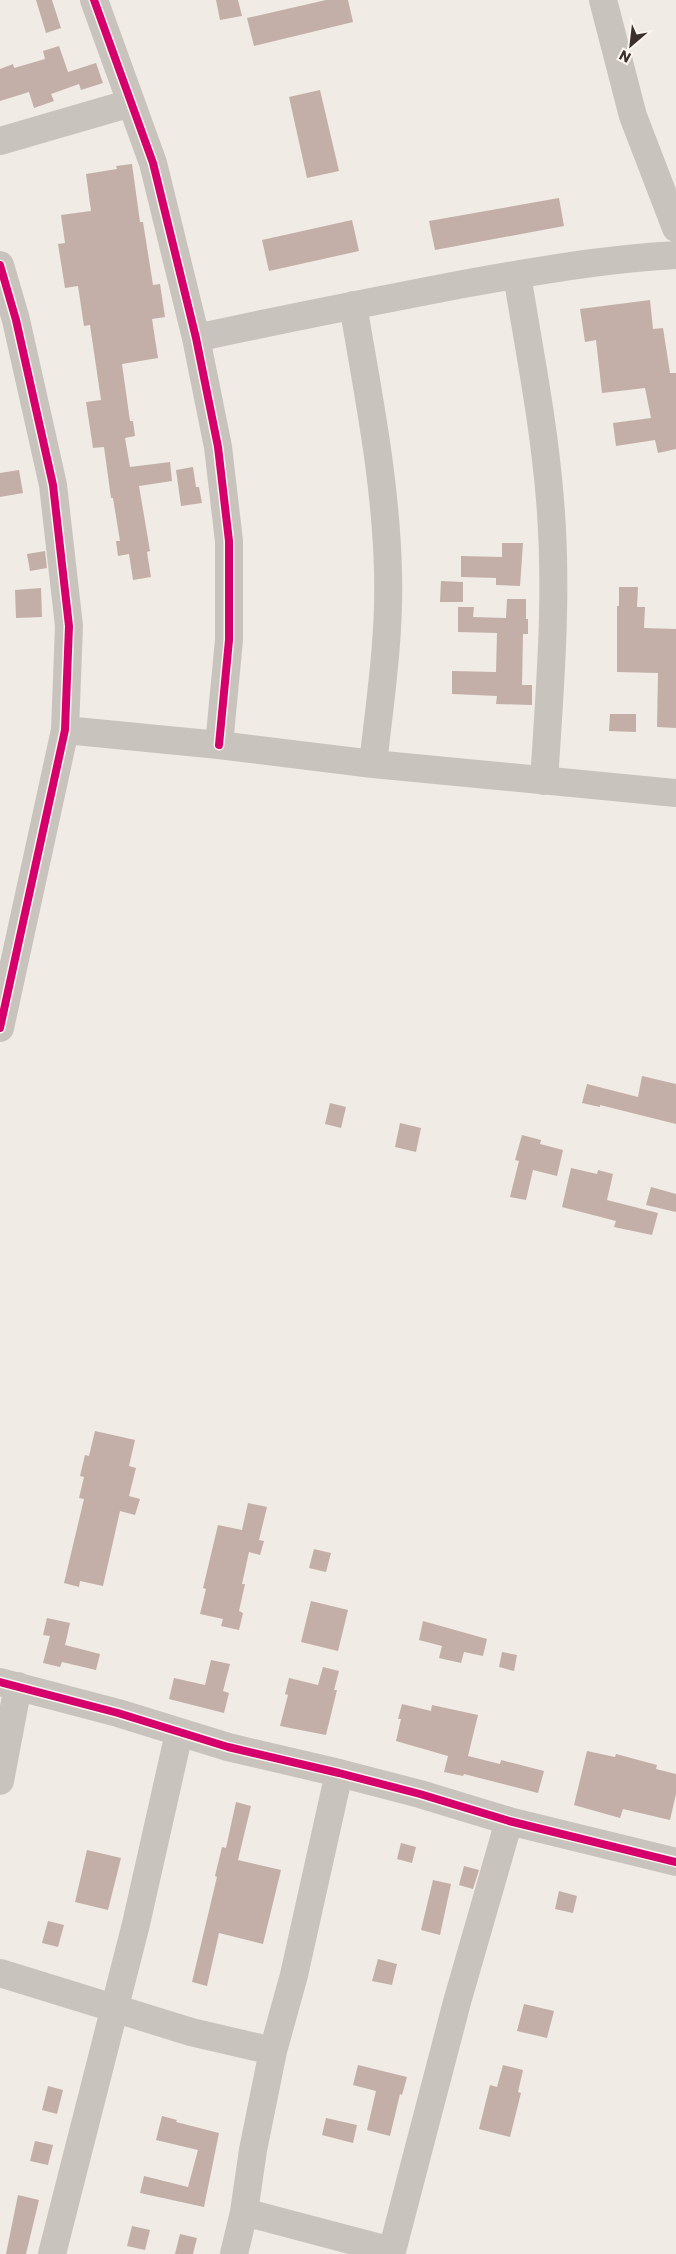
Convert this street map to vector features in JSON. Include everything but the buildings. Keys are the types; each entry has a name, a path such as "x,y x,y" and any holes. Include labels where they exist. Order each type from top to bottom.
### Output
{"street":[{"path":"94,0 153,163 196,338 218,447 229,541 229,640 218,745"},
{"path":"603,0 633,116 676,228"},
{"path":"0,141 131,103"},
{"path":"196,338 353,305 517,274 623,258 676,255"},
{"path":"0,265 16,320 53,485 69,626 65,730 0,1028"},
{"path":"517,274 538,406 550,500 554,582 552,662 544,781"},
{"path":"353,305 382,485 388,572 386,655 374,764"},
{"path":"65,730 218,745 374,764 676,793"},
{"path":"0,1781 9,1684 118,1713 179,1733 429,1796 509,1820 676,1862"},
{"path":"52,2254 113,2008 136,1924 179,1733"},
{"path":"234,2254 244,2212 253,2150 273,2051 294,1975 339,1773"},
{"path":"244,2212 398,2253 457,2002 509,1820"},
{"path":"0,1973 191,2032 273,2051"}],"cycle path":[{"path":"94,0 153,163 196,338 218,447 229,541 229,640 219,745"},
{"path":"0,265 16,320 53,485 69,626 65,730 0,1028"},
{"path":"0,1682 118,1713 228,1747 339,1773 420,1794 509,1821 676,1862"}]}
